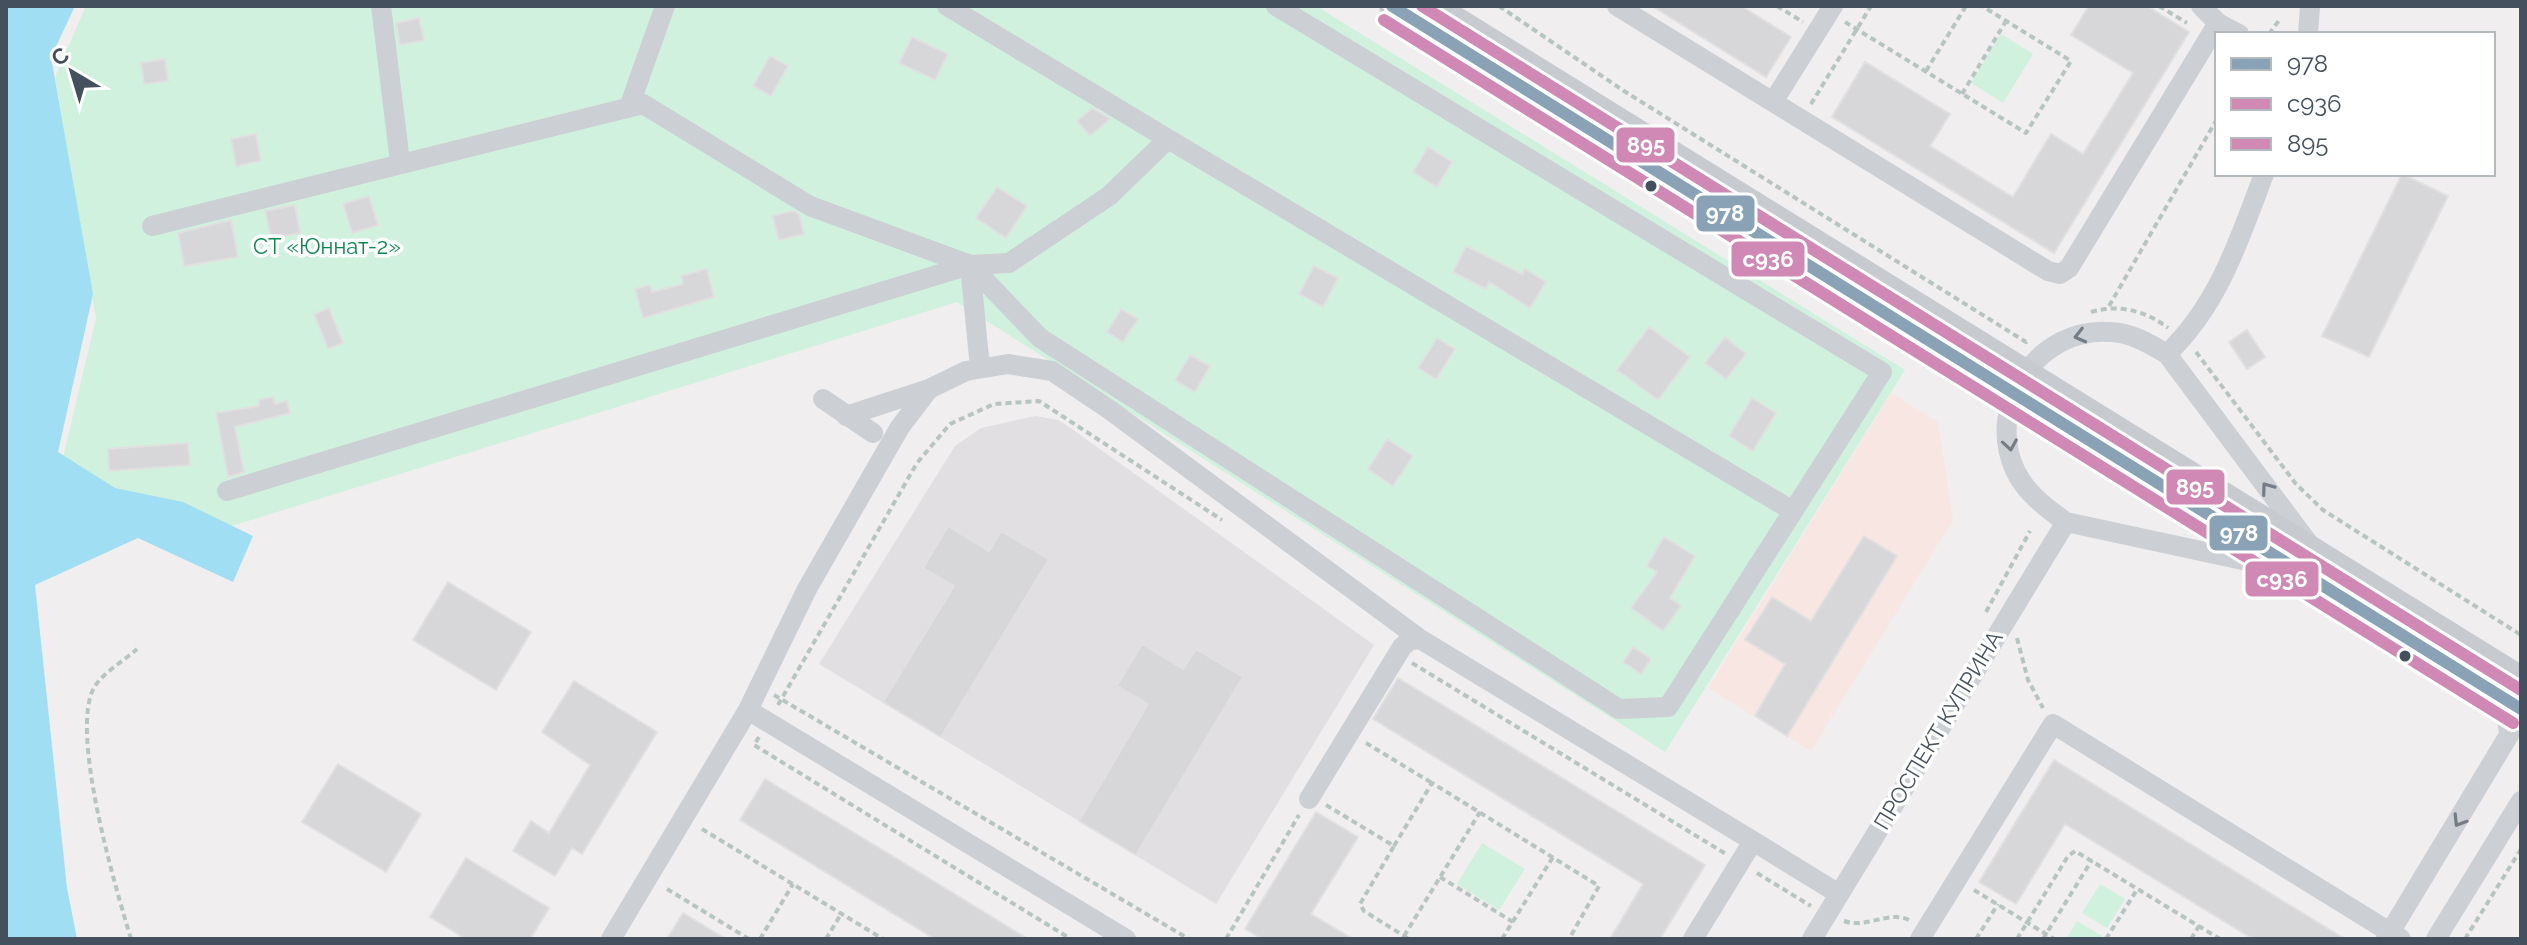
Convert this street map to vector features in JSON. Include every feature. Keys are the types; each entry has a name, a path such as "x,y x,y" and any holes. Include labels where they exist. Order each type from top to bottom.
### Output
{"main road":[{"path":"1392,6 2019,383 2307,562 2521,709"},
{"path":"1445,9 2019,383"},
{"path":"2307,562 2521,679"}],"street":[{"path":"381,6 400,162"},
{"path":"629,107 665,6"},
{"path":"947,6 1793,511"},
{"path":"152,226 643,104 810,206 970,265 1040,338 1619,709 1668,707 1882,372 1276,6"},
{"path":"1617,6 2048,271 2060,274 2069,268 2214,30"},
{"path":"2201,6 2214,30"},
{"path":"2308,32 2310,6"},
{"path":"1773,102 1831,9"},
{"path":"2214,30 2226,32"},
{"path":"227,491 970,265 1009,263 1109,196 1168,139"},
{"path":"2167,354 2183,339 2224,279 2263,176"},
{"path":"970,265 980,368"},
{"path":"2112,332 2140,338 2167,354 2307,562 2107,534 2066,522 2040,503 2015,471 2007,444 2019,383 2041,354 2061,341 2086,333 2112,332"},
{"path":"846,416 929,389 966,371 1008,364 1052,371 1110,410 1420,639 1839,894"},
{"path":"611,939 748,710 814,575 900,427 929,389"},
{"path":"823,399 873,433"},
{"name":"ПРОСПЕКТ КУПРИНА","path":"1812,939 2066,522"},
{"path":"1315,801 1402,647 1410,640 1420,639"},
{"path":"1920,939 2053,724 2393,937 2500,755 2510,722 2506,707 2496,693"},
{"path":"748,710 1115,936"},
{"path":"2436,939 2521,801"},
{"path":"1693,939 1753,841"}],"path":[{"path":"1499,6 1624,91 2026,342 2032,337"},
{"path":"1777,6 1801,20"},
{"path":"1801,120 1871,6"},
{"path":"1926,71 1966,6"},
{"path":"1831,9 1857,29 2026,133 2071,61 1982,6"},
{"path":"2159,6 2214,30"},
{"path":"2270,32 2280,19"},
{"path":"1962,94 2006,21"},
{"path":"2109,306 2215,122"},
{"path":"2085,313 2109,306 2139,312 2163,323 2207,362 2296,484 2323,510 2521,635"},
{"path":"768,722 917,463 950,424 994,404 1039,401 1110,449 1165,479 1231,527"},
{"path":"2015,604 2018,652 2028,680 2053,724"},
{"path":"131,939 108,861 86,741 95,687 137,649"},
{"path":"1404,658 1826,915 1856,926 1900,916"},
{"path":"766,691 1189,939"},
{"path":"1360,740 1599,886 1569,939"},
{"path":"754,745 1071,939"},
{"path":"1432,783 1360,904 1364,911 1407,938 1480,812"},
{"path":"1224,939 1315,801 1394,846"},
{"path":"702,829 883,939"},
{"path":"2465,939 2521,849"},
{"path":"2017,939 2070,853 2075,851 2220,939"},
{"path":"1502,939 1553,857"},
{"path":"2045,936 2092,860"},
{"path":"1440,877 1513,922"},
{"path":"760,939 793,884"},
{"path":"2106,939 2138,888"},
{"path":"667,889 749,939"},
{"path":"1974,889 2054,939"},
{"path":"1976,939 1998,904"},
{"path":"826,939 841,914"},
{"path":"2191,939 2199,926"}],"shaded area":[{"path":"1891,393 1938,422 1953,520 1811,751 1708,688"},
{"path":"1035,416 1058,420 1072,429 1374,645 1216,904 819,664 955,446 981,428"}],"green space":[{"name":"СТ «Юннат-2»","path":"86,6 1316,6 1905,370 1665,752 957,302 225,528 105,488 62,462 96,318 55,77"},
{"path":"2001,34 2033,54 2003,103 1971,83"},
{"path":"1482,843 1525,869 1499,910 1457,884"},
{"path":"2100,884 2125,899 2107,928 2082,913"},
{"path":"2077,921 2102,936 2100,939 2066,939"}],"water":[{"path":"6,6 75,6 51,57 93,294 58,452 115,488 183,502 253,536 233,582 138,538 35,585 67,888 77,939 6,939"}],"building":[{"path":"1652,6 1741,6 1791,37 1766,77"},
{"path":"2089,6 2147,6 2189,32 2054,253 1832,117 1865,62 1950,114 1930,146 2013,197 2051,134 2083,154 2133,73 2071,35"},
{"path":"419,18 424,40 400,45 396,23"},
{"path":"912,37 948,54 935,80 899,63"},
{"path":"770,56 788,66 771,96 753,86"},
{"path":"165,59 168,81 144,84 141,63"},
{"path":"1092,108 1110,119 1090,136 1077,121"},
{"path":"256,134 261,161 236,166 231,139"},
{"path":"1428,147 1452,162 1437,187 1413,172"},
{"path":"2401,176 2448,196 2369,357 2322,336"},
{"path":"997,187 1027,206 1006,238 976,218"},
{"path":"369,196 378,225 352,233 343,204"},
{"path":"295,205 300,233 271,238 265,211"},
{"path":"793,211 799,214 804,234 779,240 772,216"},
{"path":"231,220 238,257 184,266 178,233"},
{"path":"1466,246 1522,274 1525,269 1546,282 1530,308 1489,282 1486,289 1453,272"},
{"path":"1314,266 1338,278 1323,307 1299,294"},
{"path":"707,269 714,297 643,318 635,289 650,285 652,292 683,284 681,276"},
{"path":"329,308 343,343 328,349 314,314"},
{"path":"1121,309 1138,319 1123,342 1107,332"},
{"path":"1649,327 1690,357 1658,400 1617,370"},
{"path":"2247,330 2265,357 2247,369 2229,342"},
{"path":"1725,337 1746,354 1726,379 1705,363"},
{"path":"1437,338 1455,349 1436,379 1418,368"},
{"path":"1190,355 1210,366 1195,392 1175,380"},
{"path":"273,397 275,404 287,401 290,413 235,427 244,472 228,477 216,413 259,406 258,400"},
{"path":"1752,398 1776,413 1753,451 1729,436"},
{"path":"1387,439 1413,456 1393,486 1368,469"},
{"path":"188,443 190,465 109,471 108,449"},
{"path":"948,526 989,551 1001,531 1049,559 941,737 883,702 954,586 923,568"},
{"path":"1864,536 1897,556 1787,736 1755,716 1785,664 1745,640 1772,597 1811,621"},
{"path":"1664,537 1695,556 1670,598 1681,606 1663,631 1631,608 1657,572 1647,566"},
{"path":"448,582 531,632 496,690 413,640"},
{"path":"1142,644 1183,669 1196,649 1243,677 1136,855 1079,821 1148,704 1117,686"},
{"path":"1633,647 1651,659 1641,674 1623,662"},
{"path":"1398,678 1705,865 1660,939 1610,939 1643,884 1373,719"},
{"path":"574,681 657,732 582,854 572,848 555,876 513,851 531,821 549,833 590,765 542,732"},
{"path":"2054,760 2345,939 2253,939 2065,824 2016,904 1979,882"},
{"path":"338,764 421,814 386,872 302,822"},
{"path":"765,779 1028,939 935,939 740,820"},
{"path":"1316,812 1358,837 1311,914 1353,939 1262,939 1245,929"},
{"path":"466,858 549,908 530,939 466,939 430,917"},
{"path":"683,913 726,939 667,939"}],"transit line":[{"name":"978","path":"1392,6 2521,709"},
{"name":"895","path":"1422,6 2521,690"},
{"name":"с936","path":"1384,20 2513,723"}]}
